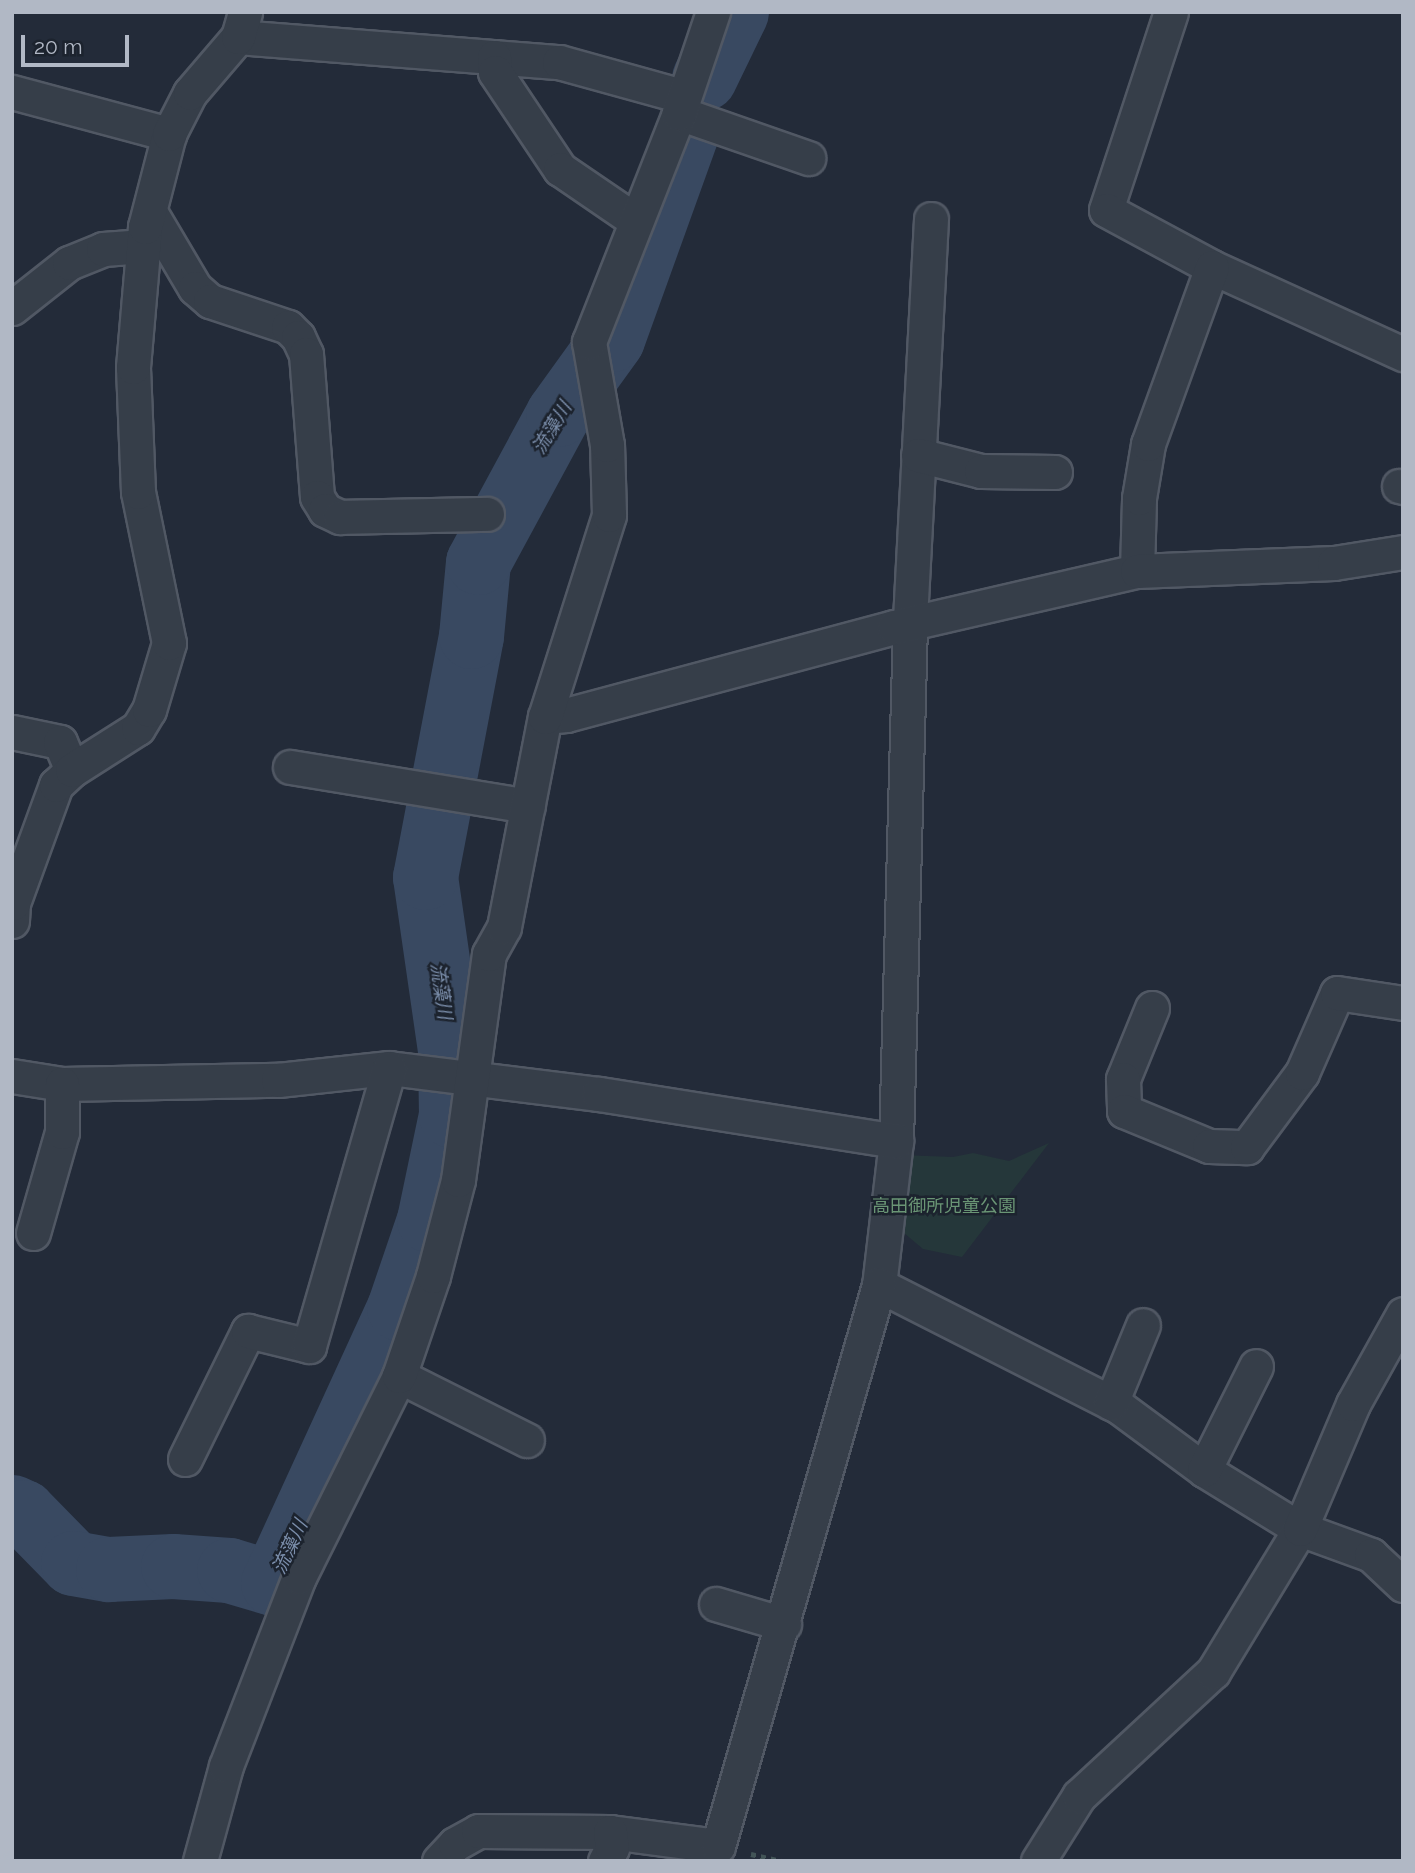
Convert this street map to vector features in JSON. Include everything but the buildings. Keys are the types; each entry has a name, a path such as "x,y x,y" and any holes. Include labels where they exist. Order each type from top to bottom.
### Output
{"street":[{"path":"200,1861 226,1766 299,1577 399,1376 433,1276 455,1192 458,1076 489,954 504,927 545,717 609,515 607,445 589,342 713,12"},
{"path":"1171,12 1106,209 1212,267 1403,354"},
{"path":"12,921 13,903 56,785 72,770 138,729 149,710 169,643 138,492 133,367 144,246 169,134 190,93 242,25 494,57 559,62 680,105 808,158"},
{"path":"494,57 495,72 560,169 636,221"},
{"path":"12,92 169,134"},
{"path":"150,212 195,288 210,301 288,327 298,337 306,355 317,497 325,510 340,517 487,514"},
{"path":"439,1861 455,1844 478,1831 608,1846 718,1846 879,1285 896,1141 910,624 931,219"},
{"path":"12,308 69,263 103,249 144,246"},
{"path":"1137,571 1139,498 1148,444 1212,267"},
{"path":"918,455 981,471 1055,472"},
{"path":"545,717 566,715 910,624 1137,571 1334,563 1403,552"},
{"path":"12,732 60,742 72,770"},
{"path":"290,767 528,806"},
{"path":"1152,1008 1123,1079 1124,1111 1209,1146 1247,1147 1302,1073 1337,993 1403,1003"},
{"path":"12,1076 62,1084 278,1080 389,1068 896,1141"},
{"path":"184,1459 248,1331 309,1346 389,1068"},
{"path":"33,1233 62,1132 62,1084"},
{"path":"879,1285 1111,1403 1204,1470 1300,1529 1371,1555 1403,1585"},
{"path":"1038,1861 1079,1796 1213,1672 1300,1529 1353,1404 1403,1314"},
{"path":"1111,1403 1143,1325"},
{"path":"1204,1470 1256,1366"},
{"path":"399,1376 527,1440"},
{"path":"716,1604 783,1624"}],"green space":[{"name":"高田御所児童公園","path":"1049,1143 962,1257 923,1249 897,1227 901,1155 953,1157 973,1153 1009,1161"}],"waterway":[{"name":"流藻川","path":"704,78 736,12"},
{"name":"流藻川","path":"12,1507 23,1512 73,1563 108,1569 173,1566 229,1570 273,1583 399,1308 429,1220 451,1115 450,1050 425,877 471,636 478,562 558,414 612,339 686,133"}]}
